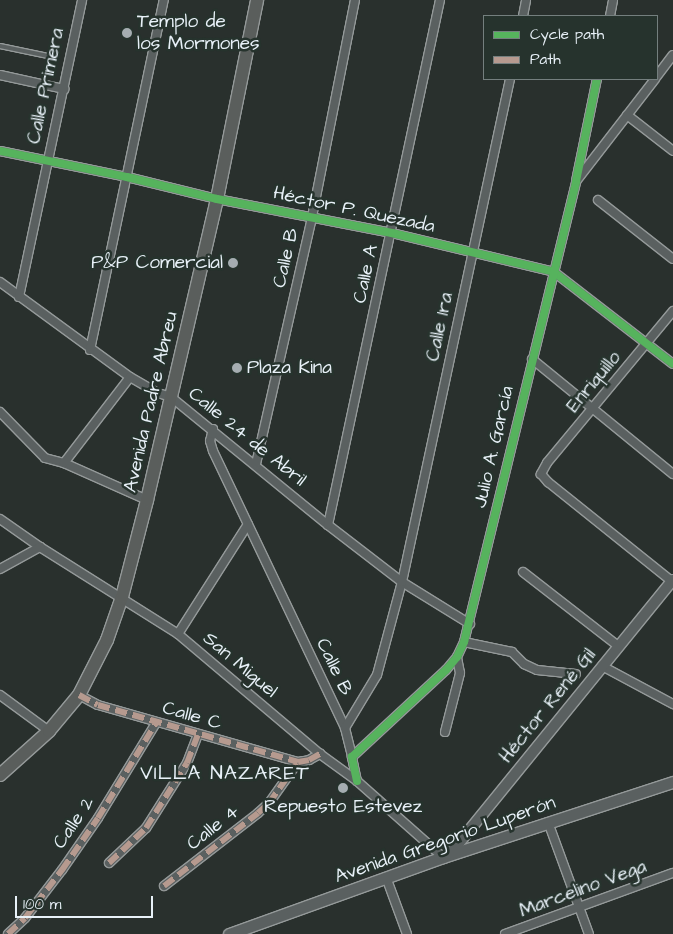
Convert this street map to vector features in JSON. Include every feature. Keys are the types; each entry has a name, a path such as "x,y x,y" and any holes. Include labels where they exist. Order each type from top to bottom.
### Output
{"main road":[{"name":"Avenida Padre Abreu","path":"0,775 50,731 78,694 107,640 122,597 147,500 217,199 257,0"},
{"name":"Avenida Gregorio Luperón","path":"229,934 446,855 673,782"}],"street":[{"name":"Calle Primera","path":"19,297 46,161 64,89 82,0"},
{"path":"90,350 164,0"},
{"name":"Calle B","path":"256,464 312,217 355,0"},
{"name":"Calle A","path":"328,525 392,233 440,0"},
{"path":"523,15 526,0"},
{"path":"610,15 613,0"},
{"path":"658,74 673,55"},
{"path":"0,75 64,89"},
{"name":"Calle 1ra","path":"345,728 377,675 402,582 510,80"},
{"name":"Julio A. García","path":"352,758 446,670 457,657 464,642 470,624 576,181 597,80"},
{"path":"576,181 654,80"},
{"path":"627,115 673,151"},
{"name":"Héctor P. Quezada","path":"0,151 127,177 217,199 392,233 554,272 673,364"},
{"path":"598,200 673,259"},
{"name":"Calle 24 de Abril","path":"0,282 90,350 130,377 149,388 171,397 256,464 328,525 402,582 470,624"},
{"name":"Enriquillo","path":"673,311 546,463 541,474 548,482 673,581"},
{"path":"532,359 673,474"},
{"path":"64,463 130,377"},
{"path":"0,412 45,458 64,463 147,500"},
{"name":"Calle B","path":"213,429 210,441 212,451 345,728 352,758"},
{"name":"San Miguel","path":"0,519 40,547 178,634 320,754 446,855"},
{"path":"178,634 248,524"},
{"path":"0,569 40,547"},
{"path":"523,572 618,646"},
{"name":"Héctor René Gil","path":"446,855 673,581"},
{"path":"464,642 512,652 524,664 537,670 576,674"},
{"path":"445,732 460,672 457,657"},
{"path":"602,666 673,704"},
{"path":"0,694 50,731"},
{"name":"Calle C","path":"78,694 93,703 156,723 298,762"},
{"name":"Calle 2","path":"8,934 25,918 62,870 98,818 156,723"},
{"path":"109,863 146,828 187,763 198,735"},
{"path":"298,762 320,754"},
{"path":"352,758 356,781"},
{"name":"Calle 4","path":"164,886 269,803 298,762"},
{"path":"548,822 589,934"},
{"name":"Marcelino Vega","path":"505,934 580,909 673,874"},
{"path":"386,877 407,934"}],"lane":[{"path":"0,46 53,56"}],"marked path":[{"path":"79,695 98,705 298,762"},
{"path":"8,934 25,918 62,870 98,818 156,723"},
{"path":"109,863 146,828 187,763 198,735"},
{"path":"164,886 269,803 298,762 309,760 320,754"}],"cycle path":[{"path":"357,781 352,757 446,670 457,657 464,642 576,181 597,80"},
{"path":"0,151 127,177 217,199 392,233 554,272 673,364"}],"place":[{"name":"Templo de los Mormones","path":"127,33"},
{"name":"P&P Comercial","path":"233,263"},
{"name":"Plaza Kina","path":"237,368"},
{"name":"Repuesto Estevez","path":"343,788"}],"district":[{"name":"VILLA NAZARET","path":"225,773"}]}
